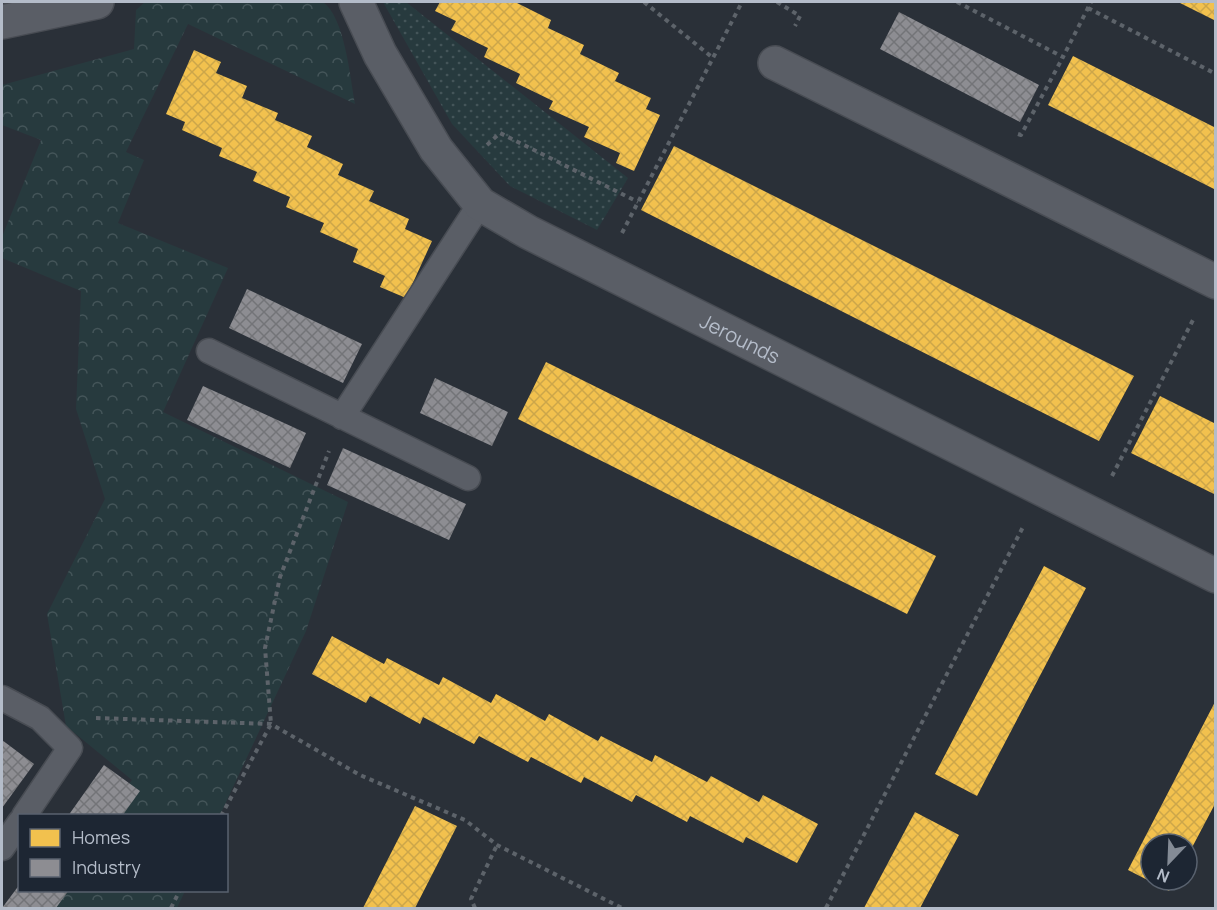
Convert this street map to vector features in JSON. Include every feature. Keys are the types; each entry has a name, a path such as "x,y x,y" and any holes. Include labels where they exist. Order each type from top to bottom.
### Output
{"street":[{"path":"2,22 97,2"},
{"name":"Jerounds","path":"356,2 380,54 436,149 480,204 528,232 1215,576"},
{"path":"775,63 1214,282"}],"lane":[{"path":"342,417 480,204"},
{"path":"209,351 468,478"},
{"path":"2,698 40,718 70,748 25,814"},
{"path":"2,848 18,825"}],"path":[{"path":"644,2 713,58"},
{"path":"604,269 742,2"},
{"path":"957,2 1063,57"},
{"path":"985,167 1007,128 1021,135 1091,2"},
{"path":"1088,8 1215,74"},
{"path":"456,174 500,133 638,202"},
{"path":"1093,514 1214,282"},
{"path":"222,814 271,724 265,648 280,577 342,417"},
{"path":"826,909 1043,489"},
{"path":"40,718 271,724 360,775 465,820 497,845 622,909"},
{"path":"475,909 471,899 497,845"},
{"path":"171,909 180,892"}],"green space":[{"path":"145,2 323,2 337,21 355,104 188,24 126,152 144,160 118,223 228,268 163,412 348,502 306,631 220,814 107,814 132,780 66,726 47,614 105,499 76,409 81,291 2,258 2,237 41,140 2,125 2,85 134,49 136,10"},
{"path":"383,2 406,2 628,178 597,230 510,186 452,124"},
{"path":"49,892 185,892 177,908 37,908"}],"building: Homes":[{"path":"440,2 515,2 551,20 548,28 584,45 580,54 619,73 615,81 651,98 646,109 660,115 634,171 616,163 620,153 584,137 589,127 549,109 553,101 516,83 520,74 484,57 488,48 451,30 456,21 435,11"},
{"path":"1178,2 1216,2 1216,21"},
{"path":"194,50 221,62 216,73 247,86 242,98 278,113 275,120 312,136 307,147 343,164 338,175 374,191 369,201 409,219 405,229 432,241 406,298 380,287 385,276 353,262 358,249 320,232 324,223 286,207 290,197 253,181 257,172 219,156 222,148 182,130 185,122 166,114"},
{"path":"1073,56 1216,128 1216,190 1048,105"},
{"path":"674,146 1134,376 1099,441 641,210"},
{"path":"546,362 936,556 907,614 518,419"},
{"path":"1160,396 1216,424 1216,495 1131,453"},
{"path":"1044,566 1086,588 977,796 935,774"},
{"path":"332,636 384,664 387,658 439,685 443,677 491,703 496,694 545,721 549,714 598,741 601,736 652,762 655,755 707,782 711,776 759,802 763,795 818,824 797,863 746,837 743,843 690,816 687,822 636,795 632,802 584,777 581,783 531,757 528,762 479,736 474,744 423,717 420,724 370,696 366,703 312,674"},
{"path":"1216,700 1216,802 1199,834 1199,832 1148,832"},
{"path":"415,806 457,826 415,908 363,908"},
{"path":"915,812 959,835 920,908 864,908"},
{"path":"1139,849 1139,876 1128,870"}],"building: Industry":[{"path":"899,12 1039,85 1020,122 880,49"},
{"path":"247,289 362,344 343,383 229,328"},
{"path":"435,378 508,412 492,446 420,413"},
{"path":"203,386 306,433 290,468 187,420"},
{"path":"343,448 466,504 449,540 327,485"},
{"path":"2,740 34,764 2,808"},
{"path":"104,765 140,791 123,814 69,814"},
{"path":"18,887 18,892 68,892 56,908 2,908"}]}
